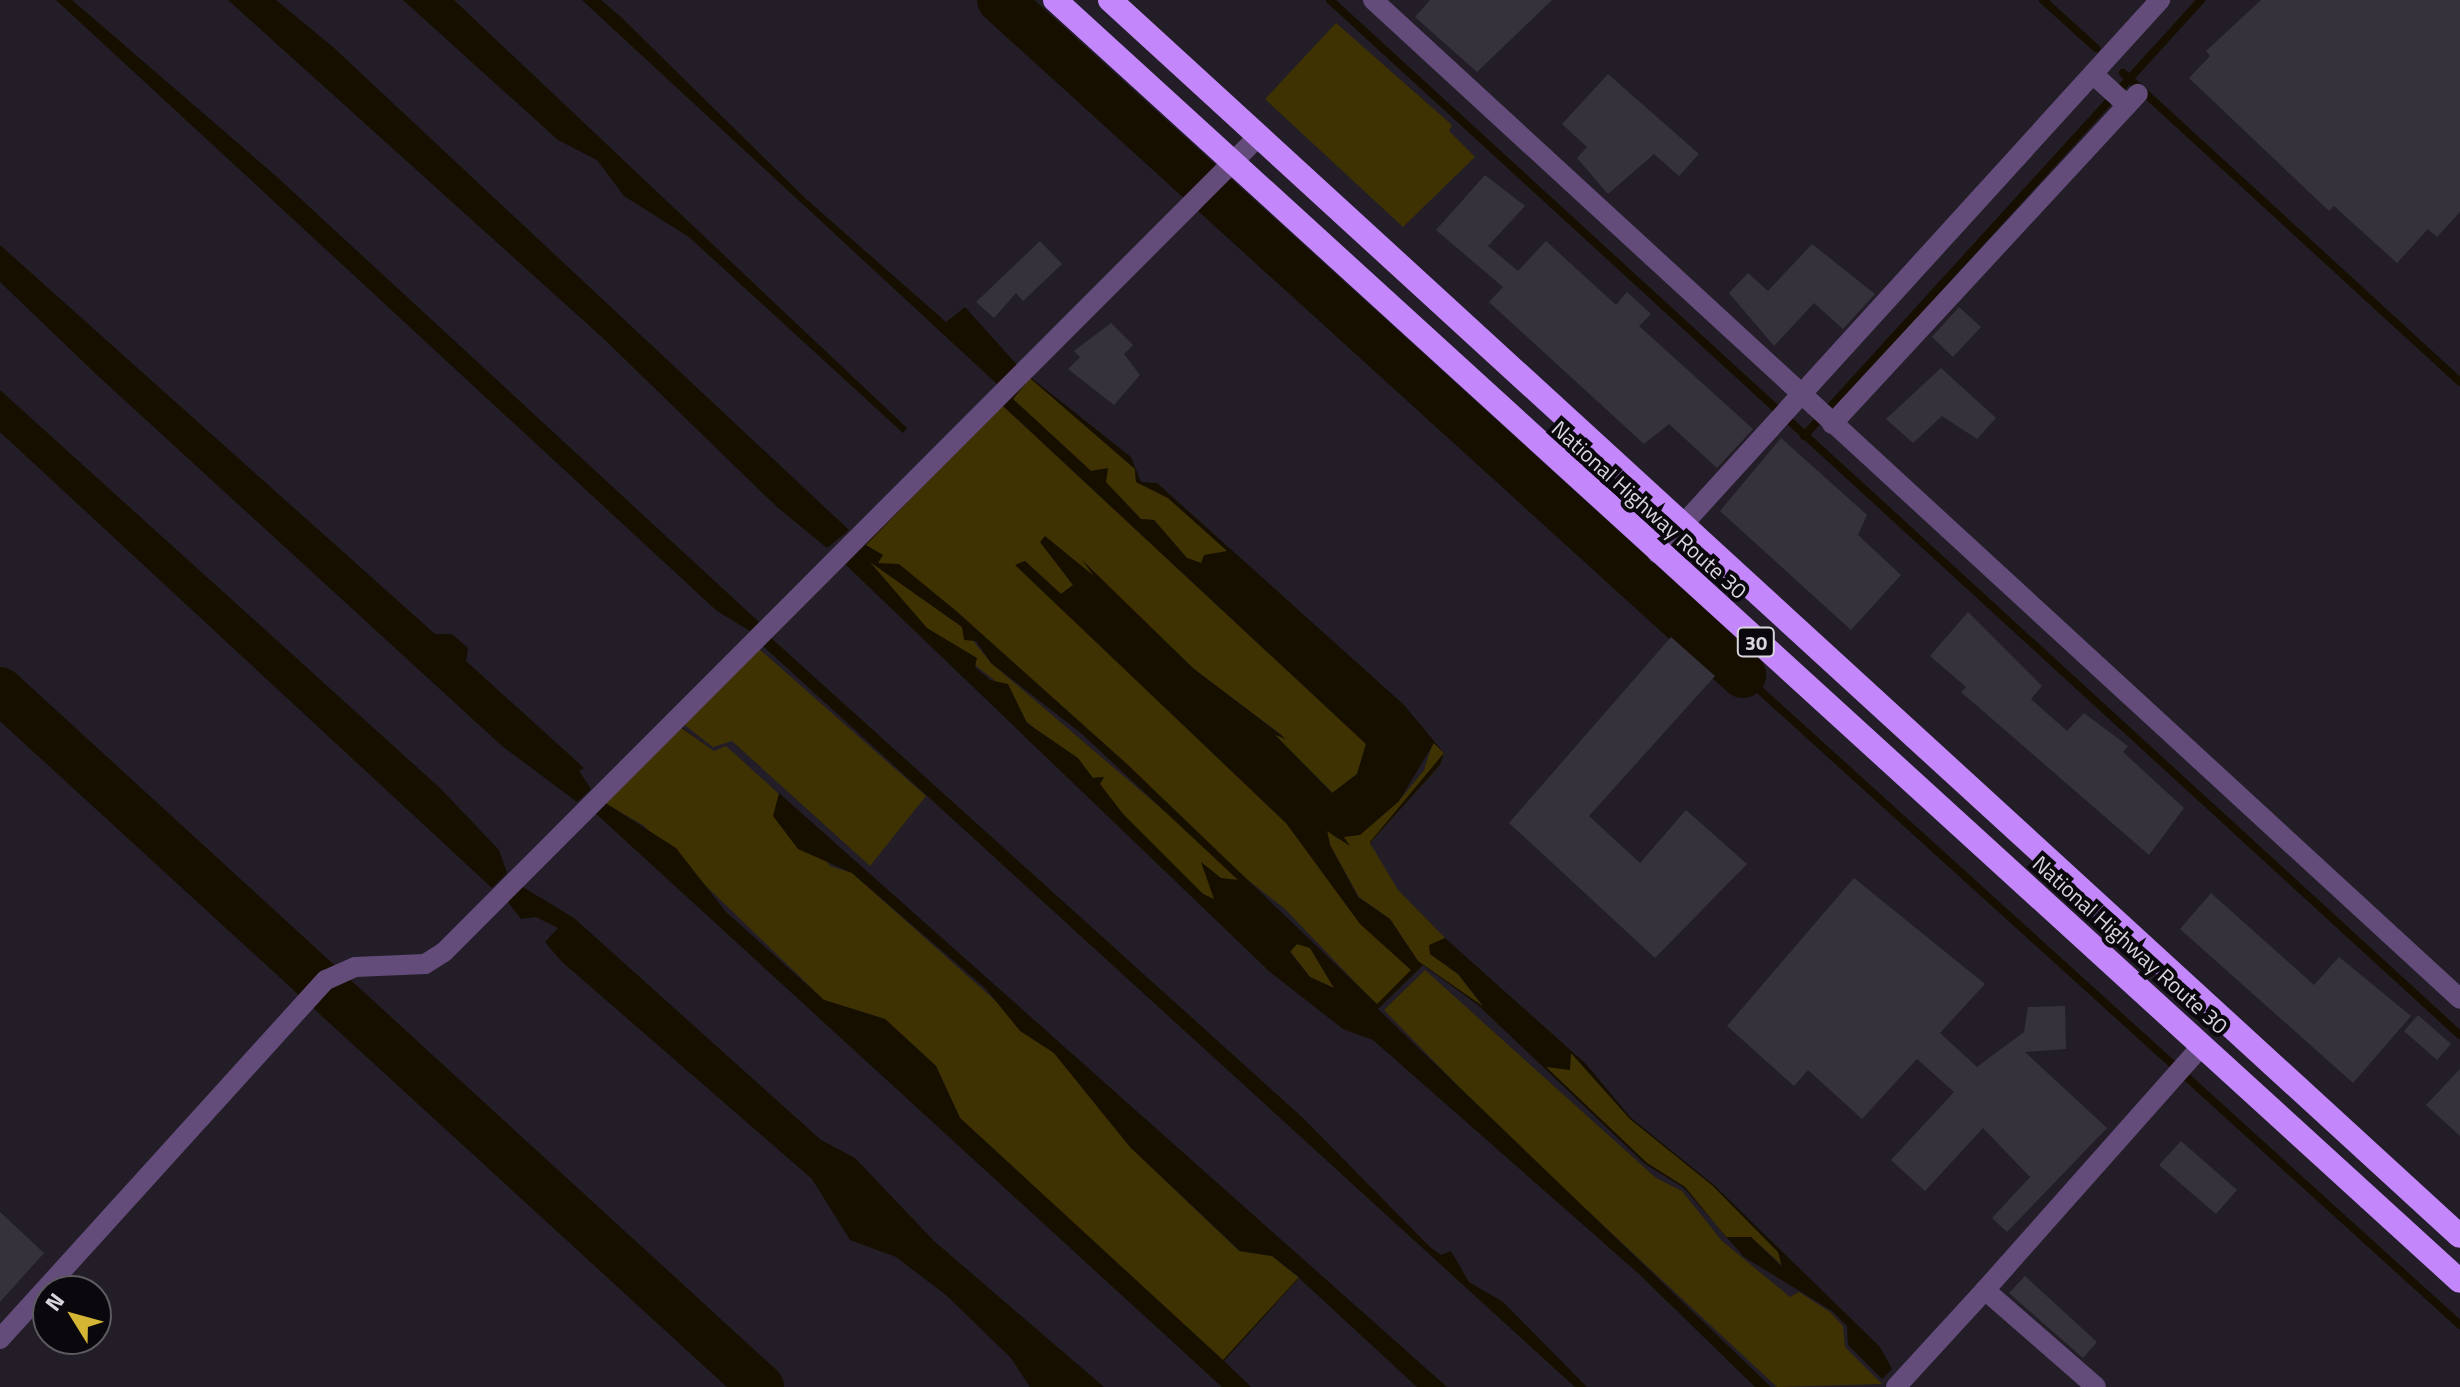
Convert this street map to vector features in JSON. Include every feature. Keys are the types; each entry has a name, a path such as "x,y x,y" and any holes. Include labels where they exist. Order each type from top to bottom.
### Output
{"highway":[{"name":"National Highway Route 30","path":"1055,0 1225,170 1657,553 2197,1052 2460,1281"},
{"name":"National Highway Route 30","path":"1110,0 2460,1236"}],"street":[{"path":"1373,0 1800,402 1829,421 2460,999"},
{"path":"1829,421 2117,92 2160,0"},
{"path":"1657,553 1686,526 1775,424 2117,92"},
{"path":"0,1339 320,986 355,967 425,964 444,952 1259,136"},
{"path":"1896,1387 2197,1052"},
{"path":"1985,1290 2096,1387"}],"shaded area":[{"path":"56,0 72,0 277,177 759,622 750,631 717,611"},
{"path":"228,0 276,0 333,47 849,530 827,548 777,507 604,339"},
{"path":"403,0 454,0 907,428 903,433 689,237 624,196 597,160 558,140"},
{"path":"582,0 601,0 621,17 805,198 946,322 965,307 1018,366 997,384"},
{"path":"1336,23 1452,125 1449,131 1475,157 1403,227 1265,99"},
{"path":"0,245 435,634 452,634 468,648 466,661 584,768 579,771 591,789 577,802 502,746 97,375 0,282"},
{"path":"1030,377 1131,457 1141,482 1157,483 1404,705 1444,753 1434,743 1399,801 1360,835 1344,837 1350,846 1327,831 1330,845 1358,897 1390,919 1418,961 1484,1007 1458,974 1430,954 1429,945 1445,938 1586,1064 1631,1118 1714,1185 1880,1347 1892,1369 1882,1379 1848,1345 1847,1326 1832,1311 1744,1257 1727,1237 1751,1237 1782,1267 1778,1252 1713,1186 1630,1119 1571,1053 1570,1070 1546,1067 1647,1163 1685,1187 1716,1225 1684,1188 1645,1164 1478,1005 1423,965 1378,1009 1771,1387 1755,1387 1639,1274 1373,1040 1343,1029 1270,972 845,564 986,422 866,545 883,555 878,563 899,564 955,610 1128,765 1377,1004 1411,970 1360,924 1286,823 1015,565 1025,561 1061,594 1073,585 1040,542 1045,536 1094,576 1082,560 1194,669 1286,739 1275,735 1332,793 1357,774 1366,744 1002,405","holes":["1030,378 1135,469 1136,482 1168,498 1227,551 1204,555 1201,563 1187,558 1154,520 1141,519 1106,482 1108,468 1091,471 1013,399","870,562 962,627 964,640 976,641 991,663 1082,734 1238,880 1221,878 1201,862 1214,899 1203,894 1123,814 1100,784 1104,777 1093,778 1078,758 1027,723 1008,684 990,680 975,667 977,658 927,628","1297,944 1310,948 1334,988 1310,977 1290,952"]},
{"path":"1030,378 1135,469 1136,482 1168,498 1228,551 1201,563 1187,558 1154,520 1141,519 1105,482 1108,469 1091,471 1013,399"},
{"path":"0,390 441,789 499,850 507,873 492,888 0,432"},
{"path":"1002,405 1366,744 1357,774 1333,793 1274,734 1283,736 1194,669 1046,537 1041,543 1073,585 1061,594 1025,561 1016,565 1286,823 1411,970 1377,1005 1285,909 1235,870 1238,880 1221,879 1202,863 1215,900 1203,894 1123,814 1099,784 1104,777 1093,778 1027,722 993,679 927,628 873,572 869,561 961,626 991,663 1216,855 1128,765 955,610 878,562 865,544"},
{"path":"770,637 1302,1117 1429,1246 1441,1255 1451,1251 1469,1282 1503,1302 1587,1387 1575,1387 763,646"},
{"path":"758,648 926,796 870,866 732,741 713,747 682,723"},
{"path":"679,726 714,751 726,746 779,794 830,866 852,873 1054,1053 1130,1147 1239,1251 1272,1256 1299,1278 1223,1361 960,1118 936,1066 885,1019 824,1000 643,825 603,802"},
{"path":"680,726 604,802 676,848 726,912 824,1000 885,1019 936,1066 960,1118 1223,1360 1299,1277 1272,1256 1240,1251 1130,1147 1054,1053 1020,1031 986,989 852,873 798,849 773,816 779,793 1447,1387 1417,1387 1299,1278 1224,1361 1251,1387 1222,1387 593,811"},
{"path":"1433,742 1444,753 1440,765 1370,843 1398,890 1445,938 1430,954 1458,974 1484,1008 1418,961 1390,919 1359,897 1330,845 1327,830 1338,839 1369,827 1399,801 1424,770"},
{"path":"521,886 574,918 821,1140 855,1158 934,1241 1104,1387 1030,1387 1011,1358 946,1295 896,1257 850,1240 812,1179 561,961 545,942 558,928 536,917 521,919 507,901"},
{"path":"1297,944 1310,948 1334,988 1310,977 1290,951"},
{"path":"1425,970 1656,1178 1682,1191 1722,1241 1790,1297 1799,1292 1830,1312 1843,1326 1845,1347 1882,1384 1777,1387 1504,1133 1384,1010"},
{"path":"1571,1053 1630,1119 1713,1186 1778,1252 1783,1266 1751,1237 1726,1237 1685,1187 1647,1163 1545,1066 1569,1069"}],"building":[{"path":"1430,0 1552,0 1477,72 1415,17"},
{"path":"2261,0 2460,0 2460,212 2437,237 2428,229 2397,263 2334,206 2329,211 2189,78 2210,56 2206,51"},
{"path":"1608,74 1699,154 1679,176 1654,154 1608,194 1577,158 1587,147 1562,124"},
{"path":"1485,175 1525,206 1488,246 1518,271 1546,241 1616,305 1627,292 1651,314 1639,326 1753,429 1717,468 1669,424 1644,444 1489,302 1503,287 1436,230"},
{"path":"1040,241 1062,264 1023,301 1016,293 994,318 976,302"},
{"path":"1812,244 1875,294 1843,329 1814,303 1774,346 1729,293 1748,273 1768,291"},
{"path":"1959,307 1981,327 1953,357 1932,337"},
{"path":"1111,323 1133,345 1124,354 1140,375 1114,405 1068,369 1080,357 1074,351"},
{"path":"1941,368 1996,418 1977,439 1942,416 1913,443 1886,419"},
{"path":"1781,438 1867,515 1858,535 1901,575 1851,630 1720,511"},
{"path":"1968,612 2042,686 2031,699 2067,731 2084,713 2128,746 2123,752 2184,808 2149,855 1961,692 1966,687 1930,656"},
{"path":"1671,637 1715,676 1589,816 1640,863 1686,810 1747,864 1655,958 1509,823"},
{"path":"1854,878 1985,984 1940,1033 1977,1067 2024,1032 2028,1007 2065,1006 2066,1049 2025,1052 2107,1128 2007,1232 1992,1218 2030,1177 1983,1128 1925,1191 1891,1160 1954,1092 1917,1059 1862,1119 1808,1070 1794,1086 1727,1026"},
{"path":"2211,893 2314,985 2339,957 2411,1016 2353,1083 2180,929"},
{"path":"2418,1015 2451,1044 2437,1060 2404,1031"},
{"path":"2460,1069 2460,1136 2426,1105"},
{"path":"2181,1141 2237,1190 2216,1214 2159,1165"},
{"path":"0,1212 44,1253 0,1302"},
{"path":"2025,1276 2097,1342 2083,1358 2009,1293"}],"waterway":[{"path":"1000,0 1743,675"},
{"path":"1330,0 2460,1035"},
{"path":"2043,0 2096,48"},
{"path":"1804,436 2201,0"},
{"path":"2123,73 2460,382"},
{"path":"1743,675 2460,1325"},
{"path":"0,690 761,1387"}]}
